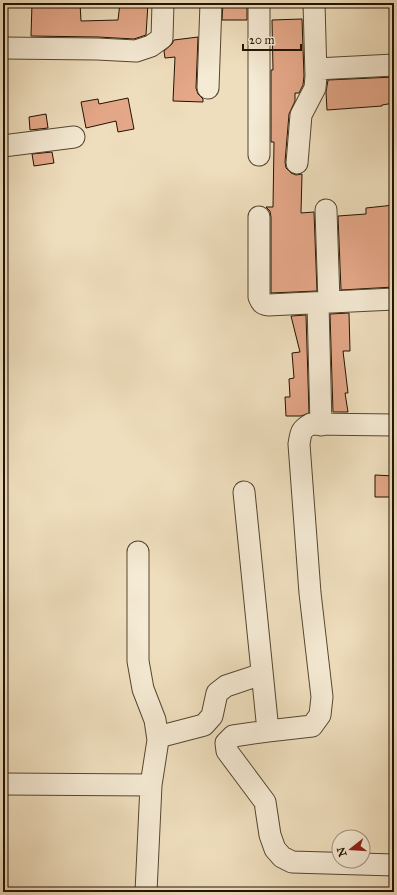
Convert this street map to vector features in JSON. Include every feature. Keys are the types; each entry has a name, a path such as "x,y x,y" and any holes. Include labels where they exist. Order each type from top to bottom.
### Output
{"street":[{"path":"3,48 136,51 152,46 162,38 162,3"},
{"path":"208,88 211,3"},
{"path":"259,3 259,155"},
{"path":"297,163 301,115 315,88 316,69 314,3"},
{"path":"316,69 394,65"},
{"path":"3,146 74,136"},
{"path":"321,424 326,210"},
{"path":"259,217 259,296 263,304 394,299"},
{"path":"394,425 311,424 302,430 298,444 310,593 322,697 320,715 312,726 232,736 226,743 227,751 265,802 270,835 275,849 282,857 292,862 394,865"},
{"path":"244,492 268,731"},
{"path":"138,552 138,661 143,689 154,720 158,737 151,785 146,892"},
{"path":"158,737 204,725 212,716 217,693 226,686 262,674"},
{"path":"3,784 151,785"}],"building":[{"path":"32,3 80,3 81,21 118,20 120,3 148,3 146,35 134,39 31,36"},
{"path":"223,3 247,3 247,20 222,20"},
{"path":"302,19 303,85 299,93 295,93 295,101 289,114 285,162 286,168 291,173 296,175 302,174 301,213 314,212 317,291 271,293 271,217 270,211 266,207 273,207 274,142 271,142 271,70 273,70 272,20"},
{"path":"198,37 196,88 198,94 203,99 203,102 173,101 175,57 165,58 164,51 172,44 174,40"},
{"path":"394,77 394,103 382,106 327,110 326,92 328,80"},
{"path":"128,98 134,129 118,132 116,121 86,128 81,102 98,99 99,104"},
{"path":"46,114 48,128 30,130 29,117"},
{"path":"52,152 54,163 34,166 32,154"},
{"path":"394,205 394,287 341,290 338,216 366,214 366,208"},
{"path":"349,313 350,351 343,351 348,393 345,393 348,412 333,412 330,314"},
{"path":"306,315 309,413 301,416 286,416 285,397 290,397 289,379 294,378 292,353 300,352 291,316"},
{"path":"375,475 394,476 394,497 375,497"}]}
